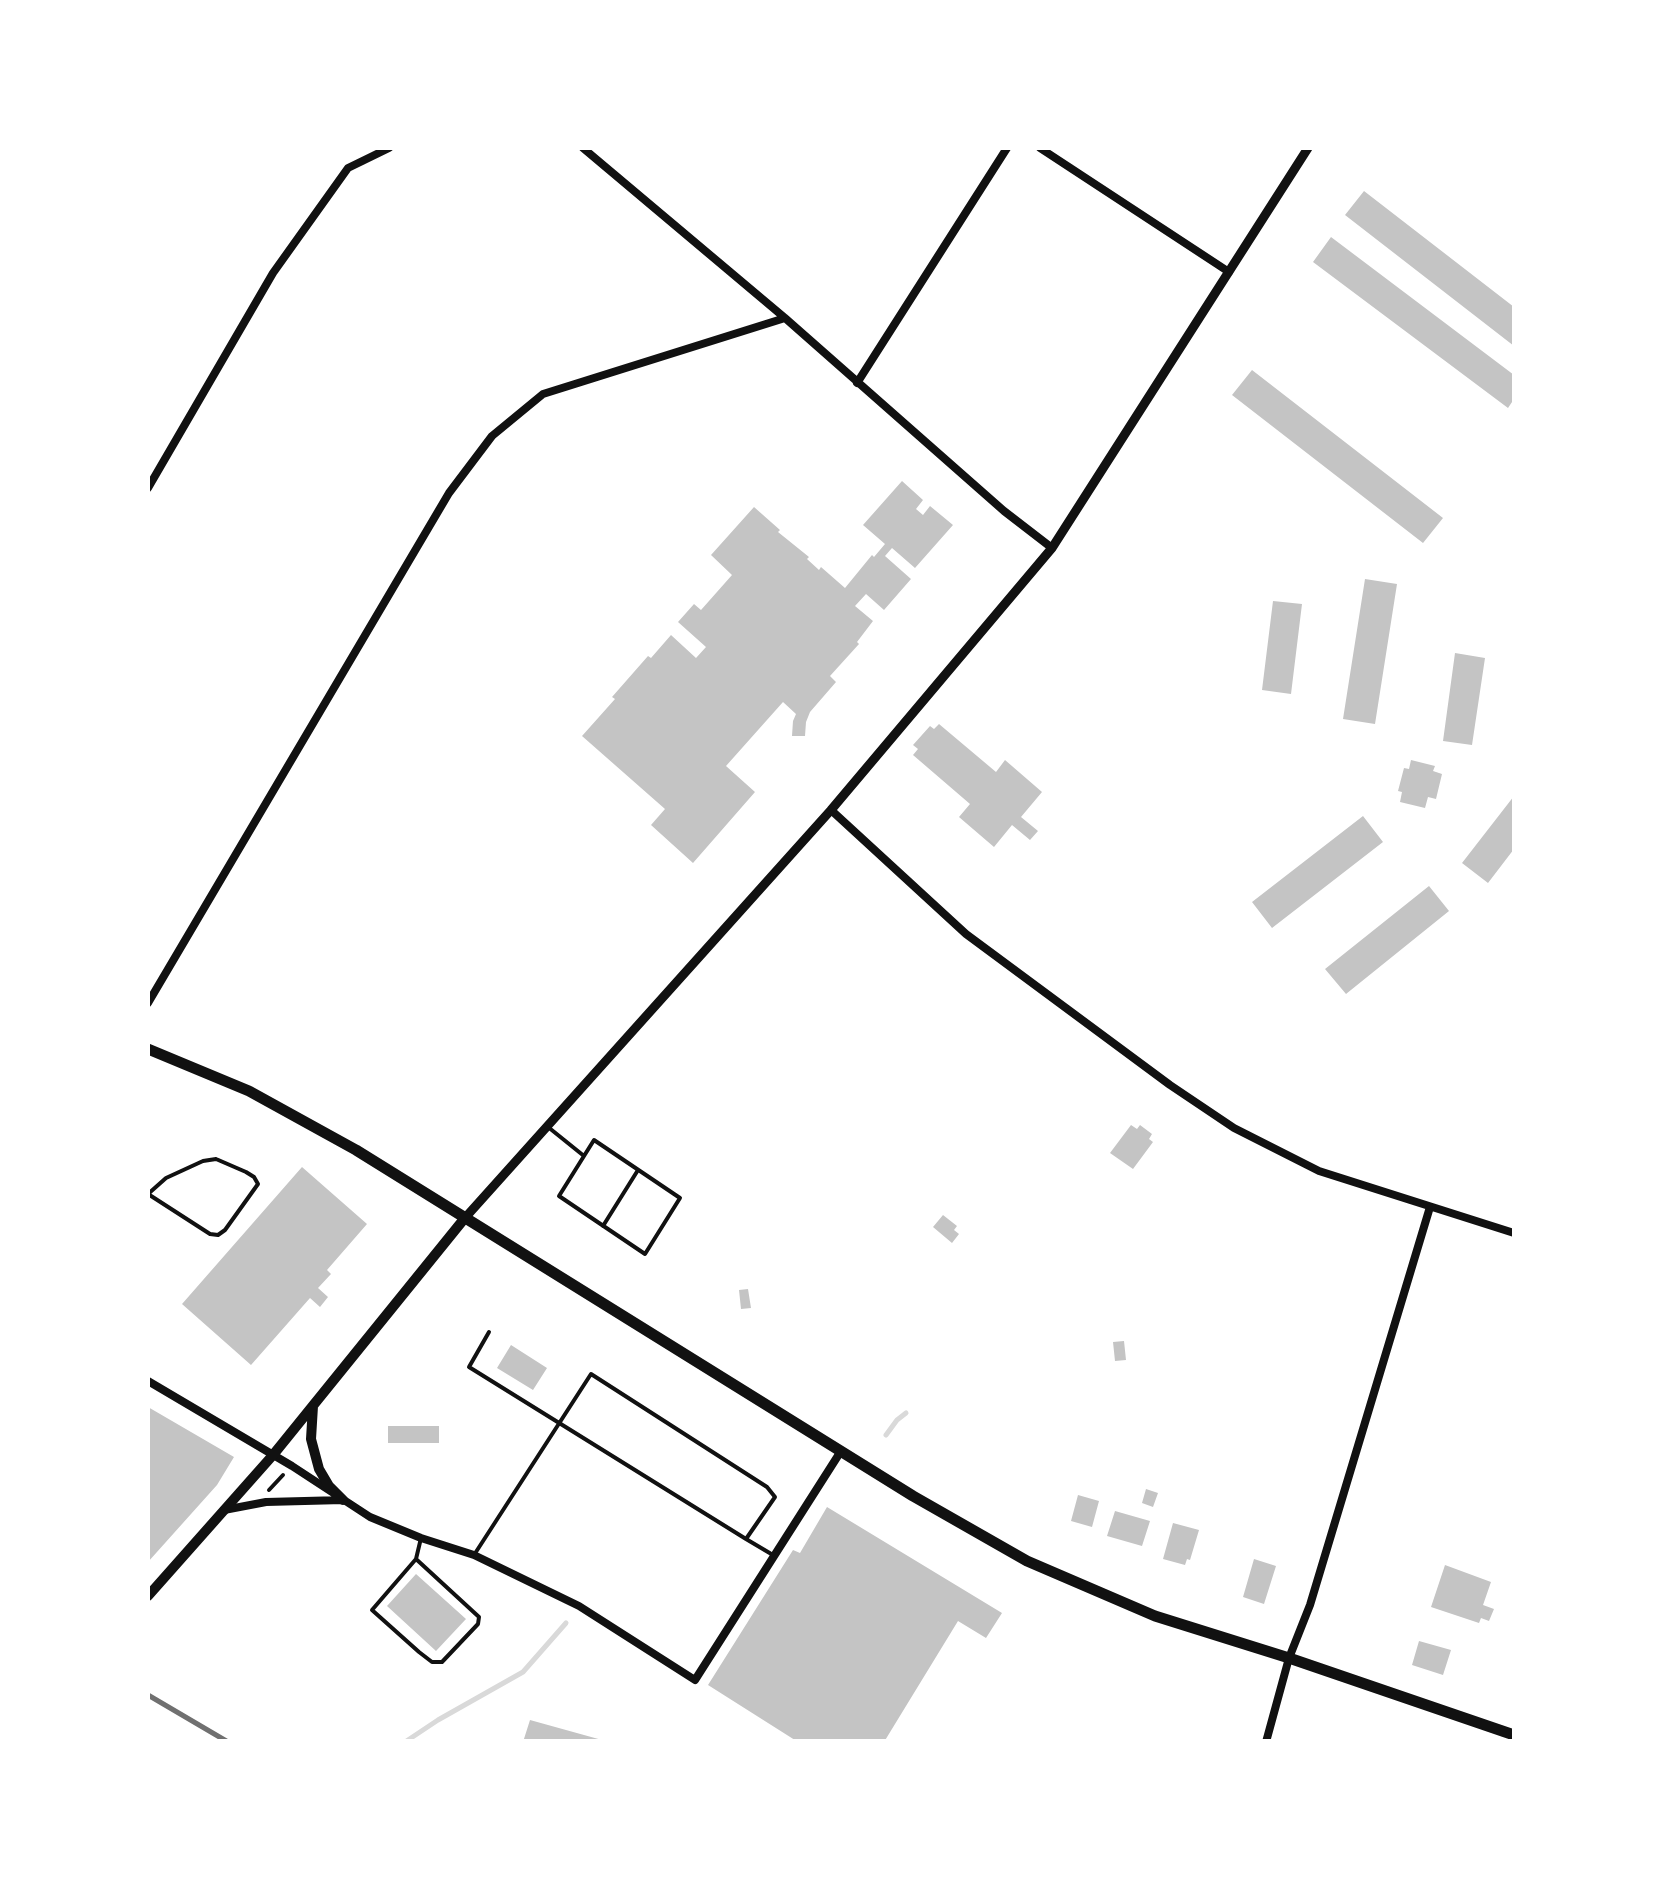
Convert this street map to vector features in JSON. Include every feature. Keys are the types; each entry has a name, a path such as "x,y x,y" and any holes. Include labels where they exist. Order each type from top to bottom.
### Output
{"main road":[{"path":"148,1049 249,1091 356,1150 840,1452 1027,1561 1155,1616 1514,1735"},
{"path":"148,1596 273,1455 464,1219"},
{"path":"314,1404 311,1439 319,1469 343,1500"}],"street":[{"path":"148,488 273,273 348,168 388,148"},
{"path":"583,148 1052,548"},
{"path":"857,382 1007,148"},
{"path":"1040,148 1229,272"},
{"path":"464,1219 831,810 1052,548 1308,148"},
{"path":"148,1003 449,493 492,436 543,394 786,318"},
{"path":"831,810 966,934 1234,1128 1319,1170 1514,1233"},
{"path":"1266,1742 1430,1207"},
{"path":"148,1381 370,1517 474,1555 580,1606 694,1680 840,1452"},
{"path":"224,1510 266,1502 343,1500"}],"lane":[{"path":"548,1127 584,1156"},
{"path":"594,1140 680,1198 645,1254 559,1196 584,1156 594,1140"},
{"path":"216,1159 246,1172 258,1184 218,1235 210,1234 148,1194 166,1178 216,1159"},
{"path":"603,1226 638,1170"},
{"path":"489,1332 468,1367 774,1556"},
{"path":"474,1555 591,1374 767,1487 775,1497 746,1539"},
{"path":"416,1559 480,1617 442,1662 432,1662 372,1610 416,1559 421,1538"}],"path":[{"path":"266,1494 283,1475"}],"building":[{"path":"1364,191 1514,307 1514,346 1345,215"},
{"path":"1331,237 1514,375 1514,399 1508,408 1313,262"},
{"path":"1252,370 1443,518 1423,543 1232,395"},
{"path":"902,481 923,500 916,509 923,515 930,506 953,525 915,568 892,548 885,556 911,579 884,610 866,594 855,606 873,621 859,644 830,676 836,682 810,712 805,736 792,736 796,714 783,702 726,766 755,792 693,863 651,825 665,809 582,736 648,656 651,658 671,635 696,658 706,647 678,622 694,604 701,610 732,575 711,555 754,507 819,570 821,567 845,588 885,544 863,525"},
{"path":"1365,579 1397,584 1375,724 1343,719"},
{"path":"1273,601 1302,604 1291,694 1262,690"},
{"path":"1455,653 1485,658 1472,745 1443,741"},
{"path":"939,724 996,772 1005,760 1042,792 1021,817 1038,831 1030,840 1012,825 994,847 959,817 970,804 913,755 918,749 913,745 930,726 934,729"},
{"path":"1411,760 1435,766 1433,771 1442,774 1436,799 1428,797 1425,808 1400,802 1402,792 1398,791 1404,768 1409,769"},
{"path":"1514,796 1514,849 1488,883 1462,863"},
{"path":"1363,816 1383,842 1272,928 1252,902"},
{"path":"1429,886 1449,911 1346,994 1325,969"},
{"path":"1131,1125 1137,1129 1140,1125 1152,1134 1149,1139 1153,1142 1133,1169 1110,1153"},
{"path":"302,1167 367,1224 327,1270 331,1274 318,1288 328,1297 320,1307 310,1298 251,1365 182,1304"},
{"path":"943,1215 957,1226 954,1230 959,1234 952,1243 933,1227"},
{"path":"748,1289 751,1308 741,1309 739,1290"},
{"path":"1124,1341 1126,1360 1115,1361 1113,1342"},
{"path":"511,1345 547,1368 533,1390 497,1368"},
{"path":"148,1407 234,1457 217,1485 148,1562"},
{"path":"388,1426 439,1426 439,1443 388,1443"},
{"path":"1146,1489 1158,1493 1153,1507 1142,1503"},
{"path":"1078,1495 1099,1501 1092,1527 1071,1521"},
{"path":"827,1507 1002,1613 986,1638 958,1621 884,1742 798,1742 708,1685 793,1550 800,1553"},
{"path":"1115,1511 1150,1521 1142,1546 1107,1536"},
{"path":"1173,1523 1199,1530 1185,1565 1163,1559"},
{"path":"1254,1559 1276,1566 1264,1604 1243,1597"},
{"path":"1445,1565 1491,1582 1483,1605 1494,1609 1489,1621 1481,1618 1479,1623 1431,1607"},
{"path":"416,1574 466,1619 436,1651 387,1606"},
{"path":"1419,1641 1451,1650 1443,1675 1412,1665"},
{"path":"530,1720 602,1740 602,1742 523,1742"}],"waterway":[{"path":"886,1435 906,1413"},
{"path":"405,1742 523,1672 566,1623"}],"railway":[{"path":"148,1695 228,1742"}]}
